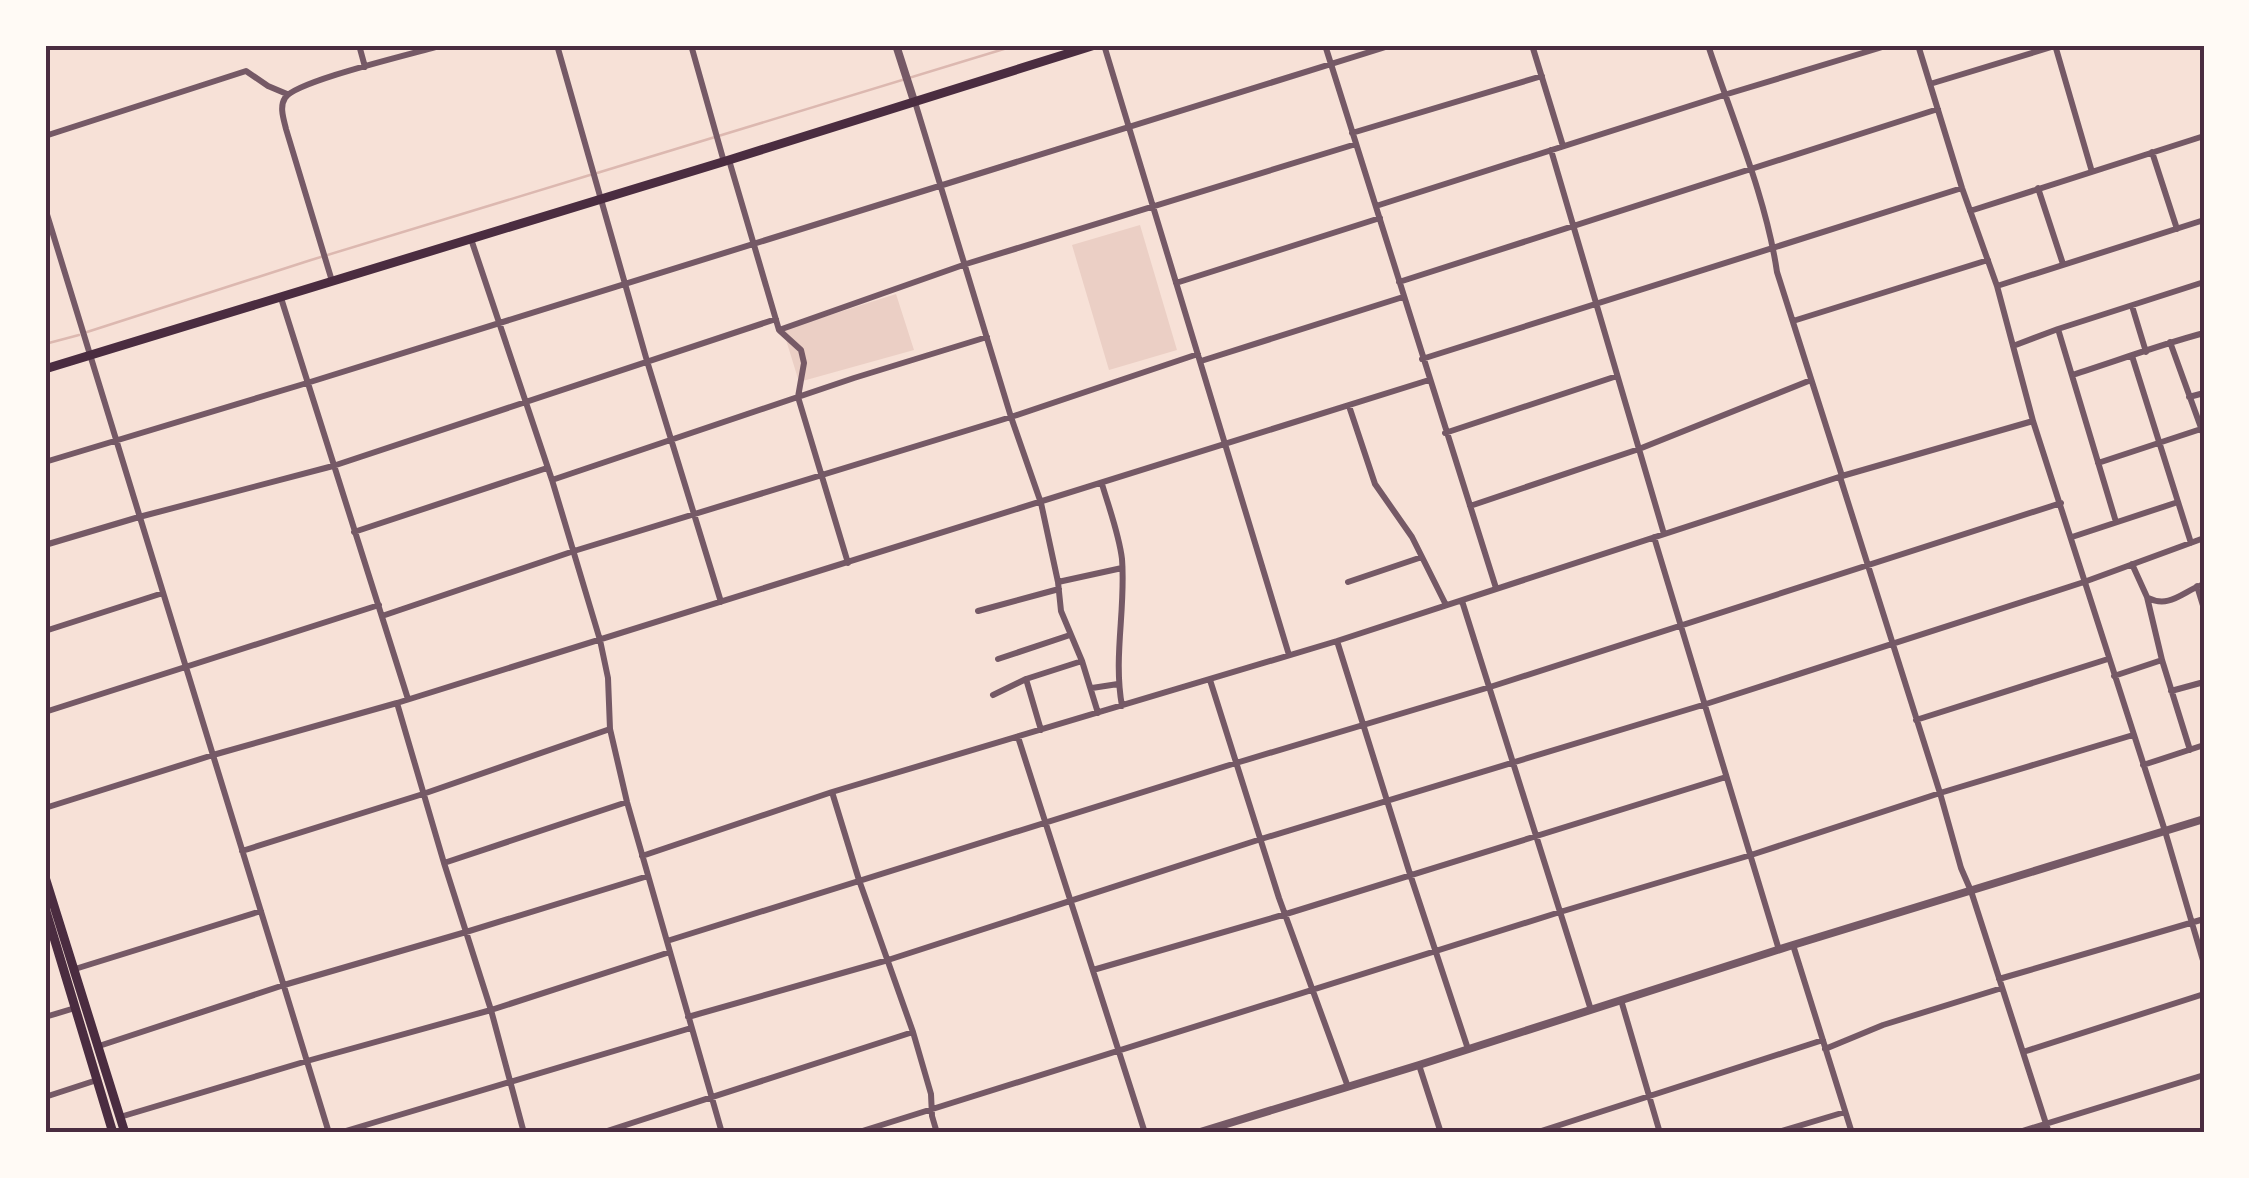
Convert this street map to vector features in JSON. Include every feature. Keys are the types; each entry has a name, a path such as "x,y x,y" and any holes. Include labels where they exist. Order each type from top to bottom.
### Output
{"main road":[{"path":"45,369 1095,45"},
{"path":"45,877 126,1133"},
{"path":"45,908 113,1133"}],"street":[{"path":"359,45 366,67"},
{"path":"333,282 286,129 283,100 314,82 442,45"},
{"path":"558,45 647,360 721,602"},
{"path":"690,45 779,330 801,350 804,363 798,397 848,563"},
{"path":"896,45 1041,503 1058,600 1098,713"},
{"path":"1104,45 1289,656"},
{"path":"1325,45 1496,588"},
{"path":"45,462 1392,45"},
{"path":"1532,45 1563,146"},
{"path":"1708,45 1750,170 1777,272 1961,868 2049,1133"},
{"path":"1376,206 1889,45"},
{"path":"1918,45 1997,286 2033,420 2204,964"},
{"path":"1930,84 2056,45 2092,172"},
{"path":"45,136 246,71 288,94"},
{"path":"1352,132 1542,76"},
{"path":"1399,282 1938,109"},
{"path":"1970,211 2204,136"},
{"path":"779,330 966,264 1356,144"},
{"path":"1551,150 1664,534"},
{"path":"2152,152 2177,229"},
{"path":"1422,359 1962,188"},
{"path":"2038,188 2063,264"},
{"path":"45,208 329,1133"},
{"path":"1176,283 1380,218"},
{"path":"1997,286 2204,220"},
{"path":"472,239 600,640 608,678 610,729 627,802 722,1133"},
{"path":"1792,321 1988,260"},
{"path":"2013,346 2204,282"},
{"path":"282,298 408,699"},
{"path":"382,616 574,551 1404,298"},
{"path":"2132,306 2146,352"},
{"path":"45,545 333,466 776,319"},
{"path":"2058,330 2116,522"},
{"path":"2072,376 2204,333"},
{"path":"552,480 986,337"},
{"path":"2098,463 2202,432 2170,342"},
{"path":"2132,356 2191,543"},
{"path":"1445,433 1617,376"},
{"path":"45,808 213,755 397,704 1429,380"},
{"path":"1470,506 1639,448 1811,380"},
{"path":"2188,397 2204,393"},
{"path":"1349,406 1376,484 1409,533 1446,606"},
{"path":"642,856 832,792 1289,656 1840,476 2033,420"},
{"path":"354,532 547,468"},
{"path":"1102,484 1122,568 1118,684 1122,706"},
{"path":"2072,537 2178,502"},
{"path":"667,941 1490,687 2060,504"},
{"path":"1654,537 1779,950"},
{"path":"688,1017 888,960 1261,839 1706,704 2084,582 2204,538"},
{"path":"1348,582 1422,557"},
{"path":"2132,564 2147,597 2190,750"},
{"path":"978,611 1122,568"},
{"path":"2147,597 2159,603 2174,600 2200,586 2204,608"},
{"path":"45,631 163,593"},
{"path":"1462,601 1591,1010"},
{"path":"45,712 379,606"},
{"path":"998,659 1070,635"},
{"path":"1338,640 1468,1048"},
{"path":"1916,720 2108,658"},
{"path":"2114,676 2162,660"},
{"path":"993,695 1026,679 1082,661"},
{"path":"1026,679 1041,730"},
{"path":"1210,680 1286,914 1348,1086"},
{"path":"2171,691 2204,682"},
{"path":"1092,688 1118,684"},
{"path":"397,704 491,1010 524,1133"},
{"path":"242,851 610,729"},
{"path":"856,1133 2133,735"},
{"path":"1018,737 1145,1133"},
{"path":"2142,765 2204,745"},
{"path":"1092,970 1286,914 1726,776"},
{"path":"832,792 912,1032 937,1133"},
{"path":"444,863 627,802"},
{"path":"1197,1133 2204,819"},
{"path":"99,1046 284,984 648,876"},
{"path":"74,969 261,911"},
{"path":"1826,1049 2000,983 2204,918"},
{"path":"1793,945 1852,1133"},
{"path":"120,1117 491,1010 670,952"},
{"path":"2023,1052 2204,994"},
{"path":"1621,1000 1660,1133"},
{"path":"45,1018 75,1008"},
{"path":"339,1133 691,1028"},
{"path":"601,1133 912,1032"},
{"path":"1535,1133 1823,1040"},
{"path":"1418,1065 1441,1133"},
{"path":"2016,1133 2204,1076"},
{"path":"45,1097 97,1080"},
{"path":"1775,1133 1845,1112"},
{"path":"1231,1122 1234,1133"}],"shaded area":[{"path":"1140,225 1177,350 1109,370 1072,245"},
{"path":"896,294 914,350 799,382 783,330"}],"waterway":[{"path":"597,173 1017,45"},
{"path":"87,332 590,175"},
{"path":"45,344 79,335"}]}
